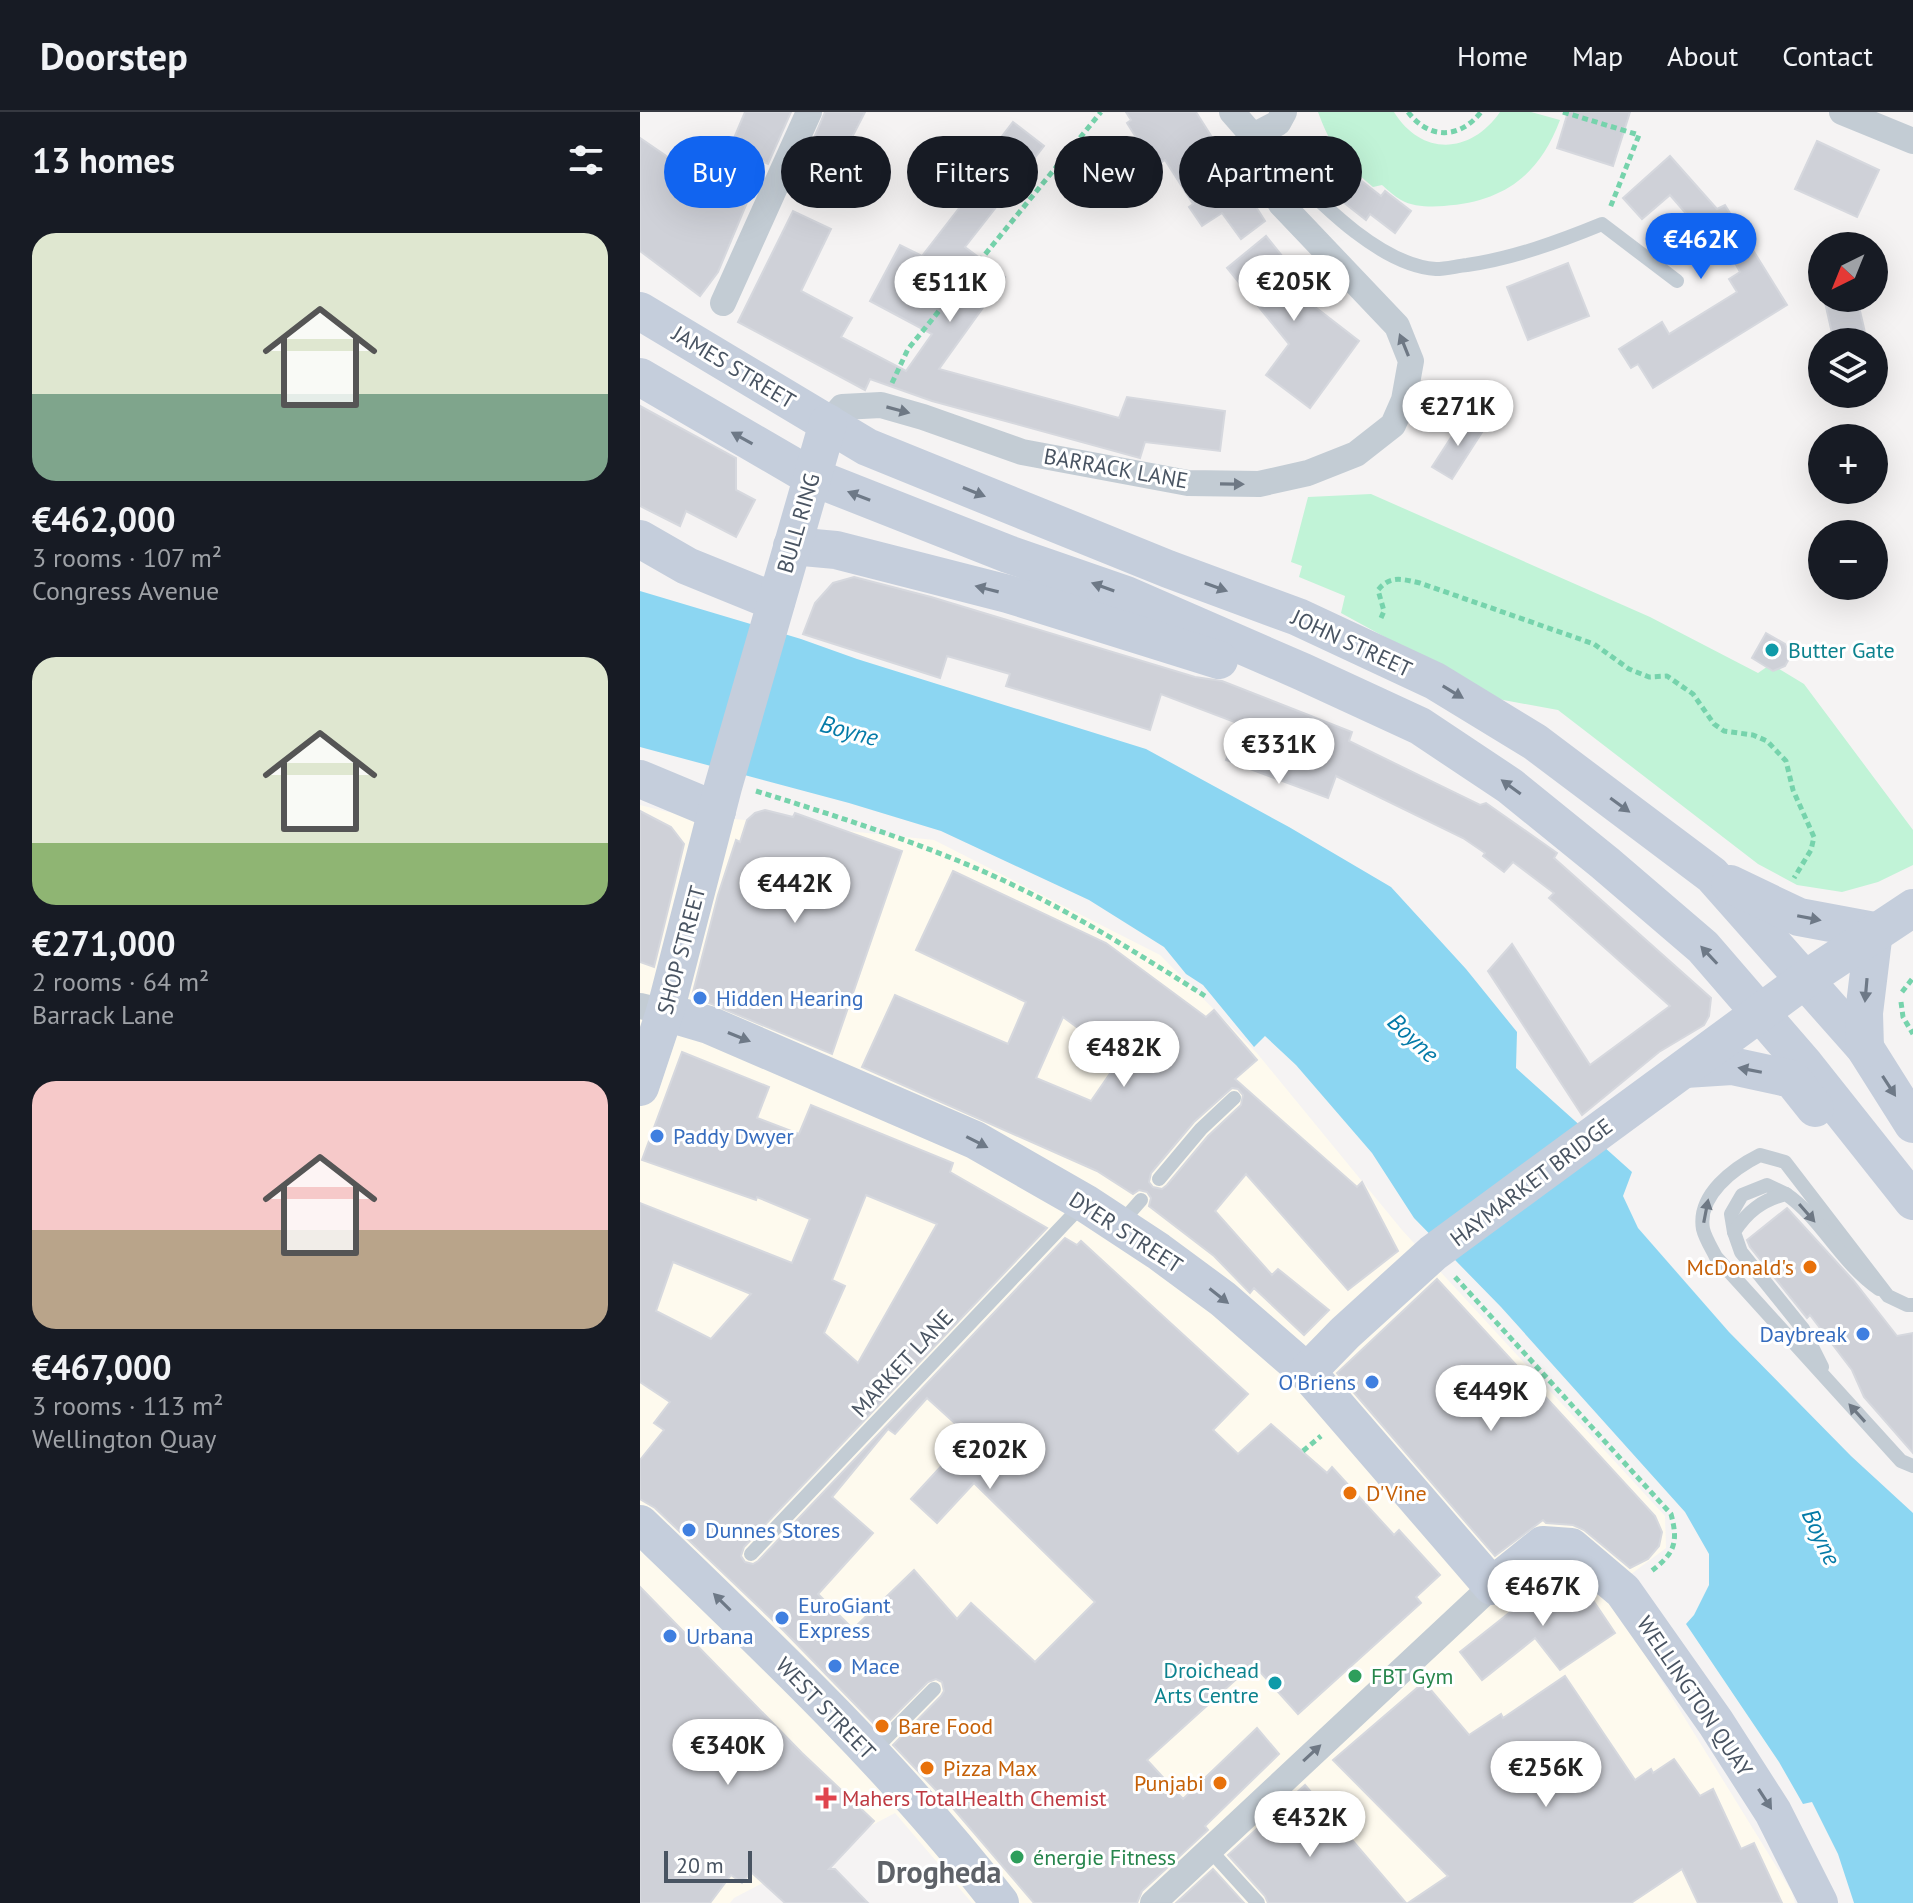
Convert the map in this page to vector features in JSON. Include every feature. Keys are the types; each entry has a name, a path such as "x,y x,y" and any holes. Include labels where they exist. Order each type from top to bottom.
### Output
{"main road":[{"name":"JAMES STREET","path":"640,311 828,423"},
{"path":"640,377 810,476 1008,554 1126,595 1420,726 1510,786 1703,947 1761,1013 1913,1201"},
{"name":"BULL RING","path":"731,796 772,613 828,423"},
{"name":"JOHN STREET","path":"828,423 867,447 944,480 1298,617 1435,681 1535,742 1712,875 1865,1048 1913,1124"},
{"path":"640,539 772,613"},
{"path":"792,546 836,550 1008,594 1269,676 1303,672"},
{"path":"640,779 731,796"},
{"name":"SHOP STREET","path":"640,1087 652,1009 731,796"},
{"path":"1712,875 1799,917 1874,931 1864,1013 1865,1048"},
{"name":"HAYMARKET BRIDGE","path":"1307,1372 1396,1297 1437,1250 1806,979 1913,908"},
{"name":"DYER STREET","path":"652,1009 709,1025 975,1140 1085,1203 1130,1213 1307,1372 1492,1586"},
{"path":"1685,1069 1732,1066 1792,1079 1871,1180 1913,1201"},
{"name":"WEST STREET","path":"640,1524 716,1596 870,1753 968,1862 1000,1903"},
{"name":"WELLINGTON QUAY","path":"1492,1586 1543,1545 1571,1547 1623,1591 1716,1723 1773,1812 1819,1903"}],"street":[{"path":"723,303 809,112"},
{"path":"1232,112 1253,136 1278,123 1284,112"},
{"path":"1842,112 1913,141"},
{"name":"BARRACK LANE","path":"828,423 842,407 881,405 1022,452 1188,483 1259,484 1308,473 1356,454 1393,425 1404,400 1411,361 1397,326 1285,208"},
{"path":"1153,1903 1492,1586"}],"lane":[{"path":"1328,208 1362,237 1405,262 1437,269 1483,262 1551,245 1602,224 1677,281"},
{"path":"1159,1179 1201,1129 1234,1098"},
{"path":"1888,1296 1785,1162 1760,1155 1738,1166 1707,1199 1703,1228 1716,1257 1901,1461 1913,1466"},
{"path":"1829,1382 1803,1329 1741,1252 1734,1232 1745,1215 1769,1198 1786,1194 1800,1204 1859,1275 1888,1296 1913,1305"},
{"name":"MARKET LANE","path":"751,1554 1085,1203"},
{"path":"870,1753 934,1689"},
{"path":"1209,1849 1258,1903"}],"path":[{"path":"881,405 908,349 1101,112"},
{"path":"1408,112 1425,128 1444,133 1466,127 1481,112"},
{"path":"1563,112 1639,135 1602,224"},
{"path":"1374,619 1383,618 1378,590 1385,581 1398,578 1420,583 1594,644 1629,669 1649,677 1667,676 1693,694 1714,724 1724,731 1753,735 1767,741 1786,761 1793,790 1814,837 1811,850 1778,906"},
{"path":"731,796 841,818 986,872 1089,923 1205,996"},
{"path":"1913,978 1902,990 1901,1003 1903,1017 1913,1034"},
{"path":"1437,1250 1671,1514 1677,1535 1668,1556 1623,1591"}],"shaded area":[{"path":"640,805 668,812 934,840 1160,955 1256,1052 1402,1230 1665,1516 1666,1548 1607,1592 1792,1892 1795,1903 972,1903 895,1813 734,1898 730,1903 640,1903"}],"green space":[{"path":"1318,112 1394,112 1405,127 1418,137 1447,145 1475,136 1500,112 1531,112 1560,120 1541,156 1530,171 1516,182 1484,199 1444,206 1416,205 1396,197 1382,185 1373,187 1362,177 1362,136 1328,136"},
{"path":"1371,494 1650,617 1758,673 1771,664 1804,684 1913,830 1913,865 1878,882 1842,892 1797,885 1758,864 1558,710 1498,699 1341,613 1345,596 1299,577 1302,566 1291,562 1308,497"}],"water":[{"name":"Boyne","path":"640,591 1146,749 1391,887 1466,969 1517,1032 1516,1068 1632,1172 1623,1196 1638,1228 1729,1332 1851,1456 1913,1513 1913,1903 1854,1903 1838,1854 1812,1802 1803,1804 1779,1762 1686,1624 1709,1585 1709,1554 1685,1512 1501,1307 1414,1218 1372,1153 1296,1065 1265,1036 1254,1047 1203,985 1186,974 1164,947 1089,900 941,831 640,747"}],"building":[{"path":"745,112 791,112 768,164 765,162 765,136 735,136"},
{"path":"825,112 865,112 853,136 815,136"},
{"path":"1126,112 1196,112 1211,136 1179,136 1179,182 1163,161 1163,136 1135,136 1127,123 1131,120"},
{"path":"1568,112 1630,112 1613,166 1557,148"},
{"path":"1013,122 1031,136 1002,136"},
{"path":"640,138 664,154 664,208 745,208 718,272 700,296 640,251"},
{"path":"1817,141 1879,170 1857,217 1795,189"},
{"path":"1670,156 1717,209 1725,205 1787,305 1653,388 1638,364 1631,368 1619,349 1662,322 1669,334 1737,292 1729,279 1740,272 1733,259 1727,261 1670,195 1642,219 1623,198"},
{"path":"1362,181 1381,196 1385,191 1411,211 1395,233 1370,214 1366,220 1351,208 1362,208"},
{"path":"959,208 996,208 965,247 1005,277 939,369 1119,418 1127,397 1225,411 1220,451 1145,442 1140,458 932,401 870,379 865,390 738,322 793,211 831,229 801,291 852,318 841,337 906,371 932,334 870,301 900,245 922,256"},
{"path":"1190,208 1257,208 1265,221 1241,239 1222,213 1202,226"},
{"path":"1266,236 1316,298 1310,303 1359,341 1310,408 1266,375 1289,344 1227,268"},
{"path":"1568,263 1589,316 1528,340 1507,287"},
{"path":"1827,312 1860,312 1864,328 1831,328"},
{"path":"640,406 736,458 736,490 755,500 736,537 686,511 680,526 640,506"},
{"path":"1465,416 1484,429 1452,479 1432,467"},
{"path":"854,577 931,597 1195,677 1222,681 1352,732 1349,741 1480,805 1486,803 1557,853 1554,858 1711,998 1709,1016 1704,1025 1659,1052 1582,1115 1488,971 1512,944 1590,1065 1670,1006 1549,898 1554,893 1513,862 1504,872 1483,856 1485,853 1463,838 1336,776 1328,798 1226,760 1240,724 1161,694 1150,730 1006,686 1010,674 947,656 940,678 803,634 815,603 833,583"},
{"name":"Butter Gate","path":"1766,633 1785,644 1790,657 1785,666 1773,671 1752,658"},
{"path":"765,810 793,817 795,813 902,851 832,1054 692,996 736,840 740,842 747,820"},
{"path":"640,811 671,827 684,844 654,967 640,962"},
{"path":"953,871 1106,943 1206,1017 1214,1010 1257,1060 1235,1079 1357,1187 1362,1182 1398,1251 1348,1290 1246,1174 1215,1211 1272,1275 1278,1269 1329,1310 1304,1335 1254,1288 1250,1293 1214,1256 1149,1206 1151,1198 1147,1192 1139,1190 1133,1194 1097,1171 862,1067 895,995 1008,1044 1026,1002 916,950","holes":["1063,1017 1120,1059 1091,1101 1036,1078","1232,1088 1243,1095 1241,1105 1208,1136 1167,1185 1162,1189 1153,1187 1149,1182 1151,1173 1194,1122"]},
{"path":"682,1052 769,1087 757,1118 799,1134 811,1105 953,1163 950,1172 1047,1228 744,1547 741,1556 745,1562 753,1564 758,1561 1065,1238 1077,1245 1081,1241 1248,1394 1213,1430 1238,1454 1271,1424 1327,1473 1332,1467 1394,1535 1399,1530 1440,1575 1416,1597 1421,1603 1298,1714 1253,1664 1147,1760 1183,1799 1257,1728 1279,1754 1205,1826 1208,1830 1142,1891 1137,1903 1034,1903 952,1807 893,1745 941,1696 944,1691 942,1682 936,1679 928,1682 880,1730 784,1631 655,1508 640,1499 640,1460 664,1430 654,1423 670,1402 640,1382 640,1203 792,1263 810,1219 757,1197 756,1200 642,1160","holes":["866,1195 937,1224 858,1363 824,1333 845,1286 832,1280","673,1262 751,1294 711,1339 656,1311","927,1398 969,1436 911,1499 937,1523 974,1483 1095,1602 1035,1662 971,1603 957,1619 914,1570 853,1629 818,1594 873,1533 832,1497 888,1429 895,1434"]},
{"path":"1787,1208 1853,1280 1897,1336 1913,1333 1913,1453 1864,1397 1852,1370 1810,1315 1807,1318 1750,1247 1747,1240"},
{"path":"1437,1279 1655,1516 1662,1532 1659,1546 1648,1559 1630,1568 1584,1530 1543,1520 1495,1556 1337,1373"},
{"path":"1566,1572 1584,1587 1615,1633 1560,1670 1535,1638 1482,1680 1460,1652"},
{"path":"640,1587 802,1753 874,1821 829,1869 835,1869 868,1903 785,1903 751,1872 742,1883 731,1875 710,1903 640,1903"},
{"path":"1565,1676 1635,1780 1674,1759 1700,1796 1713,1789 1741,1849 1754,1843 1782,1903 1698,1903 1682,1869 1631,1903 1408,1903 1448,1876 1333,1760 1424,1682 1469,1735 1501,1714 1503,1718"},
{"path":"1305,1785 1406,1903 1268,1903 1228,1855"},
{"path":"1213,1869 1244,1903 1176,1903"}],"place":[{"name":"Butter Gate","path":"1772,650"},
{"name":"Hidden Hearing","path":"700,998"},
{"name":"Paddy Dwyer","path":"657,1136"},
{"name":"McDonald's","path":"1810,1267"},
{"name":"Daybreak","path":"1863,1334"},
{"name":"O'Briens","path":"1372,1382"},
{"name":"D'Vine","path":"1350,1493"},
{"name":"Dunnes Stores","path":"689,1530"},
{"name":"EuroGiant Express","path":"782,1618"},
{"name":"Urbana","path":"670,1636"},
{"name":"Mace","path":"835,1666"},
{"name":"FBT Gym","path":"1355,1676"},
{"name":"Droichead Arts Centre","path":"1275,1683"},
{"name":"Bare Food","path":"882,1726"},
{"name":"Pizza Max","path":"927,1768"},
{"name":"Punjabi","path":"1220,1783"},
{"name":"Mahers TotalHealth Chemist","path":"826,1798"},
{"name":"énergie Fitness","path":"1017,1857"}],"district":[{"name":"Drogheda","path":"939,1873"}]}
